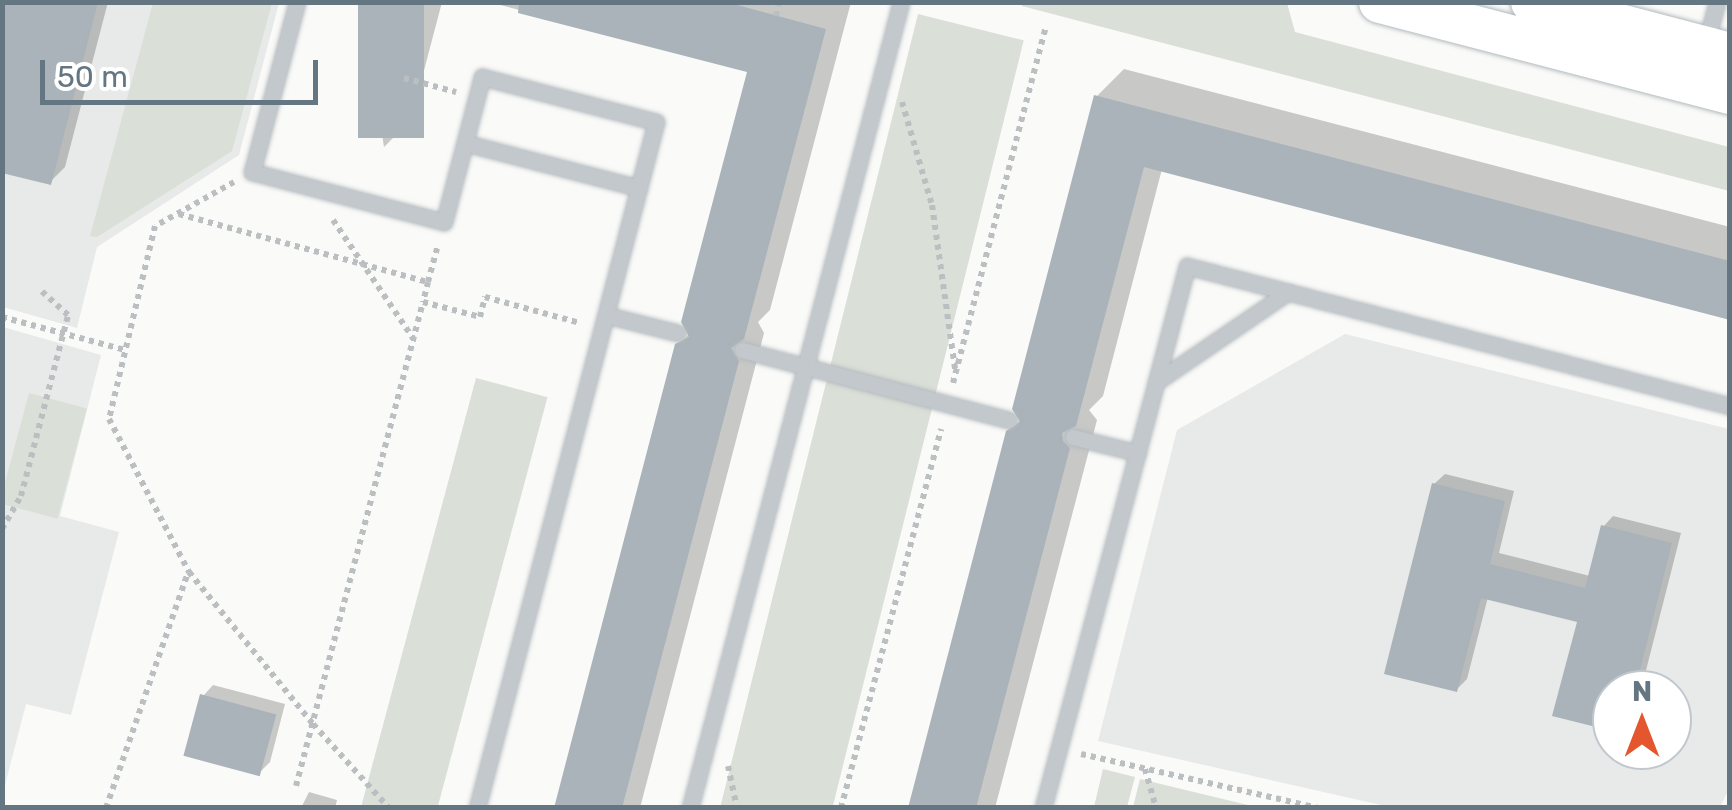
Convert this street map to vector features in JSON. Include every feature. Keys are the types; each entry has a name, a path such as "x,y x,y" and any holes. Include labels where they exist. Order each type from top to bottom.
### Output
{"street":[{"path":"1380,2 1715,70"},
{"path":"1532,2 1715,70"}],"lane":[{"path":"297,2 252,172 444,222 482,77 656,122 477,808"},
{"path":"690,808 901,2"},
{"path":"1715,70 1717,2"},
{"path":"465,142 639,188"},
{"path":"1043,808 1187,266 1730,406"},
{"path":"1156,382 1288,292"},
{"path":"604,322 678,333"},
{"path":"742,350 1009,420"},
{"path":"1074,436 1138,453"}],"path":[{"path":"776,16 779,2"},
{"path":"888,53 932,206 956,372"},
{"path":"404,78 477,97"},
{"path":"252,172 154,226 108,419 188,572 313,724 389,808"},
{"path":"308,186 413,339"},
{"path":"178,214 428,282"},
{"path":"296,786 444,222"},
{"path":"2,529 21,496 68,314 40,290"},
{"path":"423,302 480,317 485,297 604,322"},
{"path":"2,318 125,350"},
{"path":"106,808 188,572"},
{"path":"1060,749 1319,808"},
{"path":"1144,768 1156,808"}],"shaded area":[{"path":"1023,2 1287,3 1295,32 1729,147 1729,191 1022,6"},
{"path":"2,3 279,3 239,155 97,247 77,328 3,307"},
{"path":"153,3 272,3 232,151 97,237 90,236"},
{"path":"918,14 1024,40 832,808 720,808"},
{"path":"3,327 101,355 60,516 119,532 71,715 26,704 3,793"},
{"path":"1345,334 1729,429 1730,787 1720,807 1390,807 1098,741 1177,430"},
{"path":"476,378 547,397 437,808 361,806"},
{"path":"29,393 87,409 57,519 2,504"},
{"path":"1103,769 1135,777 1127,807 1094,807"},
{"path":"1140,779 1256,807 1133,807"}],"building":[{"path":"2,2 98,2 51,185 2,173"},
{"path":"358,2 424,2 424,138 358,138"},
{"path":"519,2 726,2 826,29 744,339 731,348 739,361 622,808 554,808 675,344 689,337 681,322 747,72 518,13"},
{"path":"1094,95 1730,261 1730,320 1144,167 1076,426 1062,433 1070,448 976,808 908,808 1006,431 1020,422 1012,409"},
{"path":"1432,483 1505,501 1490,564 1585,588 1601,525 1672,543 1640,670 1592,670 1592,726 1552,716 1577,622 1481,598 1457,692 1384,674"},
{"path":"200,694 276,714 260,776 183,756"}]}
